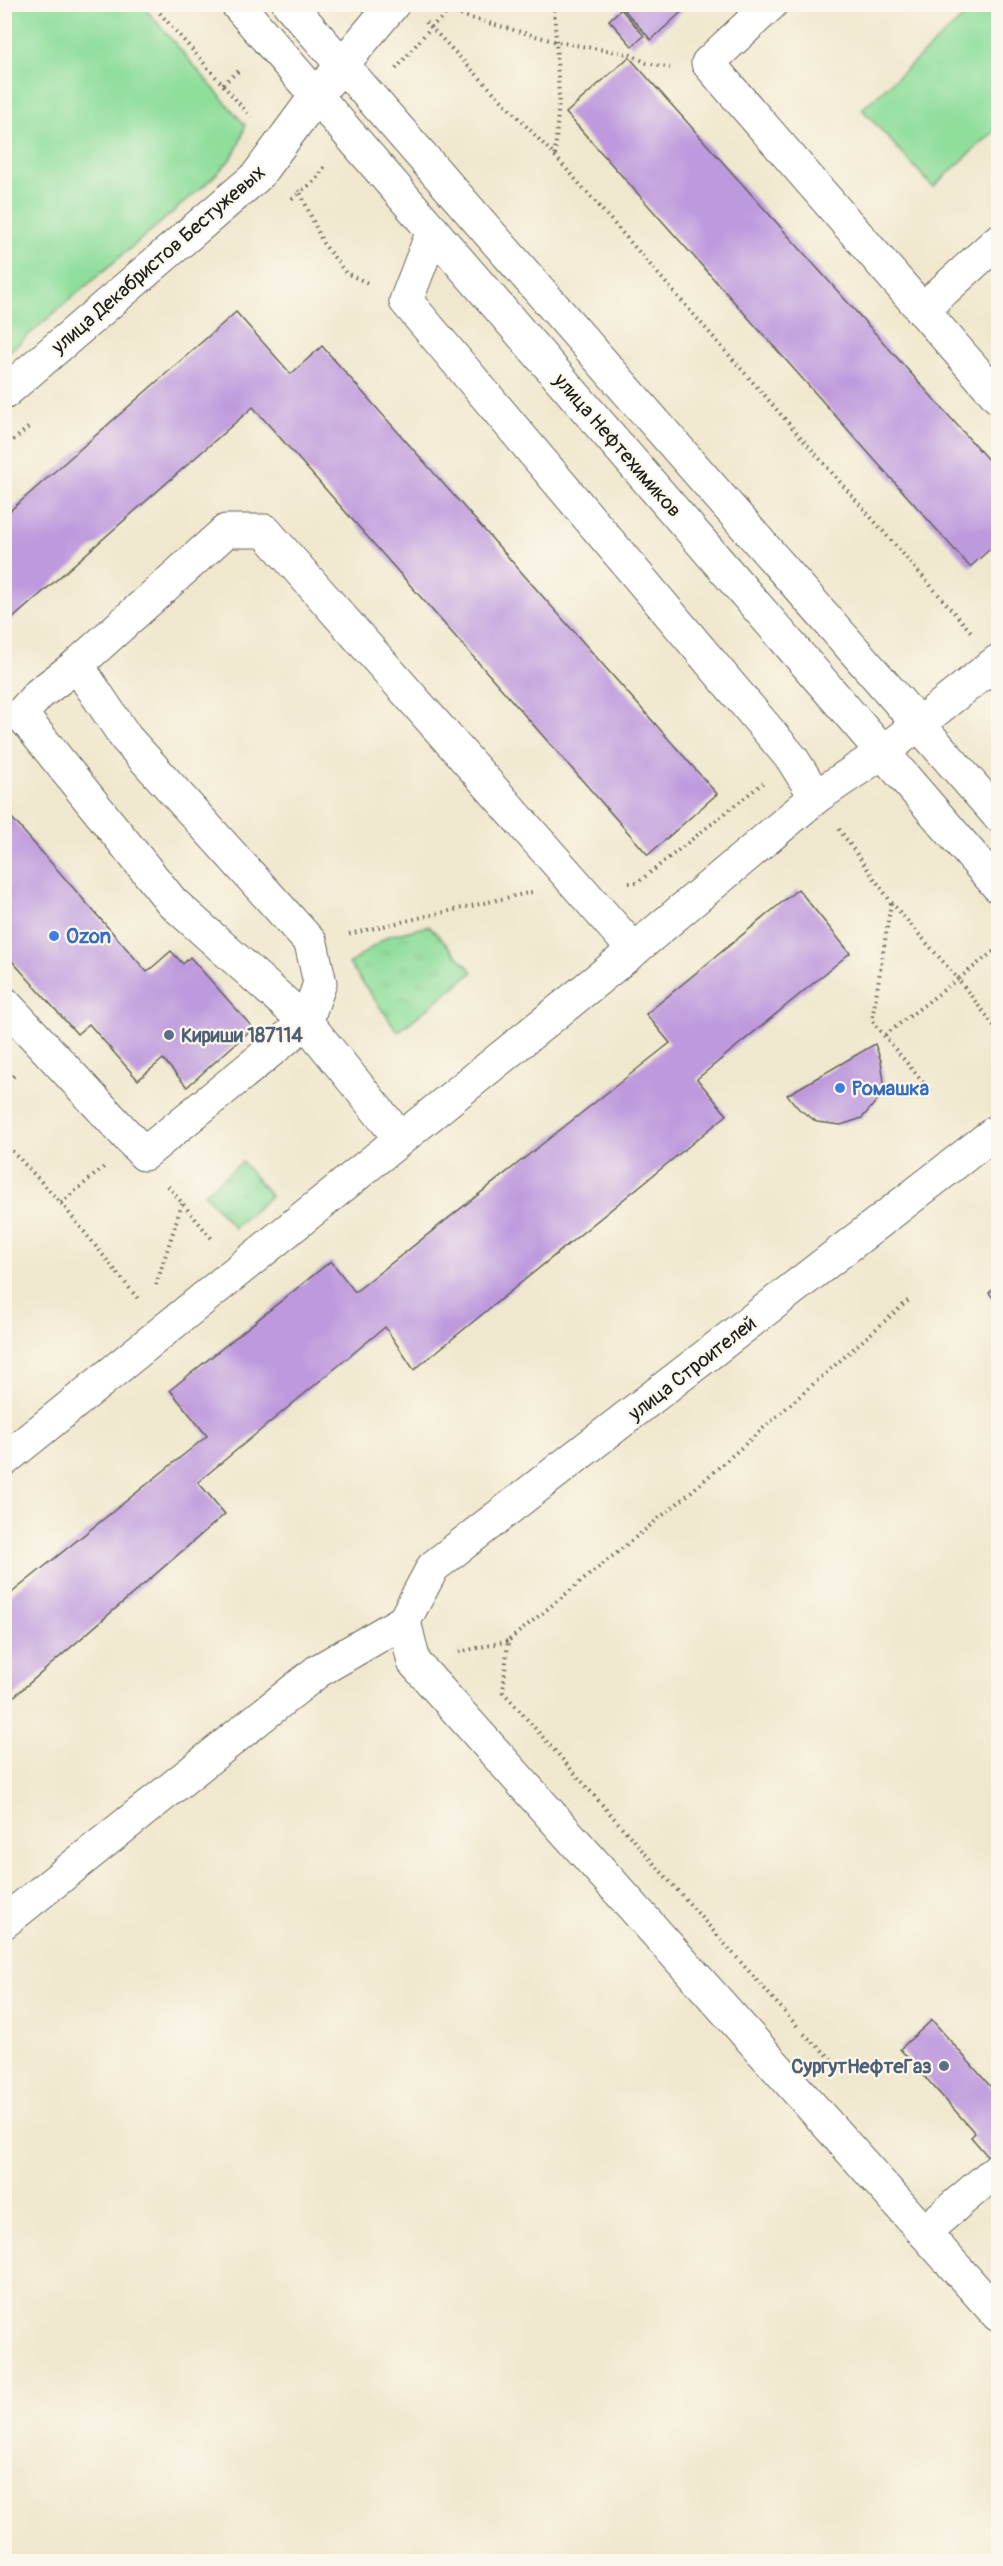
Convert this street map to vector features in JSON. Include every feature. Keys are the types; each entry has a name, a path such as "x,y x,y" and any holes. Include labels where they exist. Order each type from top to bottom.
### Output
{"street":[{"name":"улица Нефтехимиков","path":"237,4 999,885"},
{"path":"289,4 999,814"},
{"name":"улица Декабристов Бестужевых","path":"4,393 257,176 316,96 393,4"},
{"path":"771,4 708,63 999,397"},
{"path":"433,231 406,301 793,760 816,797"},
{"path":"922,310 999,241"},
{"path":"400,1138 306,1022 172,902 21,714 39,694 77,666 226,531 265,531 634,950"},
{"path":"4,1460 156,1321 240,1270 634,950 816,797 884,752 998,662"},
{"path":"4,1003 138,1148 306,1022 320,983 311,943 126,738 77,666"},
{"name":"улица Строителей","path":"404,1621 433,1568 999,1130"},
{"path":"4,1922 318,1671 404,1621 414,1662 999,2314"},
{"path":"924,2232 999,2169"}],"path":[{"path":"152,4 223,84"},
{"path":"431,27 457,4"},
{"path":"554,4 559,97 555,156"},
{"path":"449,12 557,42 629,54 647,63 689,71 708,63"},
{"path":"423,20 555,156 998,662"},
{"path":"300,192 323,243 346,273 406,301"},
{"path":"311,943 574,882 637,883 793,760"},
{"path":"816,797 891,902 958,979 999,1031"},
{"path":"891,902 872,1021 931,1092"},
{"path":"885,1035 999,948"},
{"path":"4,1142 61,1203 156,1321"},
{"path":"61,1203 138,1148 182,1204 240,1270"},
{"path":"156,1321 182,1204"},
{"path":"842,2067 805,2036 503,1692 508,1641 684,1498 910,1299"}],"green space":[{"path":"5,4 142,5 245,125 234,154 215,175 5,355"},
{"path":"978,4 993,5 998,11 998,128 933,187 862,109"},
{"path":"429,926 473,972 398,1032 349,964 388,936"},
{"path":"242,1162 271,1196 234,1228 204,1193"}],"building":[{"path":"619,4 690,4 651,40"},
{"path":"621,9 644,36 632,46 609,20"},
{"path":"629,57 998,471 998,542 970,567 566,113"},
{"path":"236,312 291,374 322,346 717,794 648,855 253,407 4,626 4,516"},
{"path":"4,809 147,972 171,951 183,964 190,957 253,1028 187,1087 163,1059 138,1080 89,1024 77,1034 4,952"},
{"path":"798,889 850,953 697,1079 727,1115 414,1370 385,1327 198,1482 225,1514 4,1705 4,1599 207,1436 170,1390 331,1261 355,1292 670,1043 646,1014"},
{"name":"Ромашка","path":"875,1044 881,1061 884,1082 879,1098 862,1118 841,1125 817,1122 799,1109 787,1095"},
{"path":"998,1284 998,1304 989,1293"},
{"path":"932,2020 998,2095 998,2168 971,2137 975,2133 900,2049"}],"place":[{"name":"Ozon","path":"54,936"},
{"name":"Кириши 187114","path":"169,1035"},
{"name":"Ромашка","path":"840,1088"},
{"name":"СургутНефтеГаз","path":"944,2066"}]}
